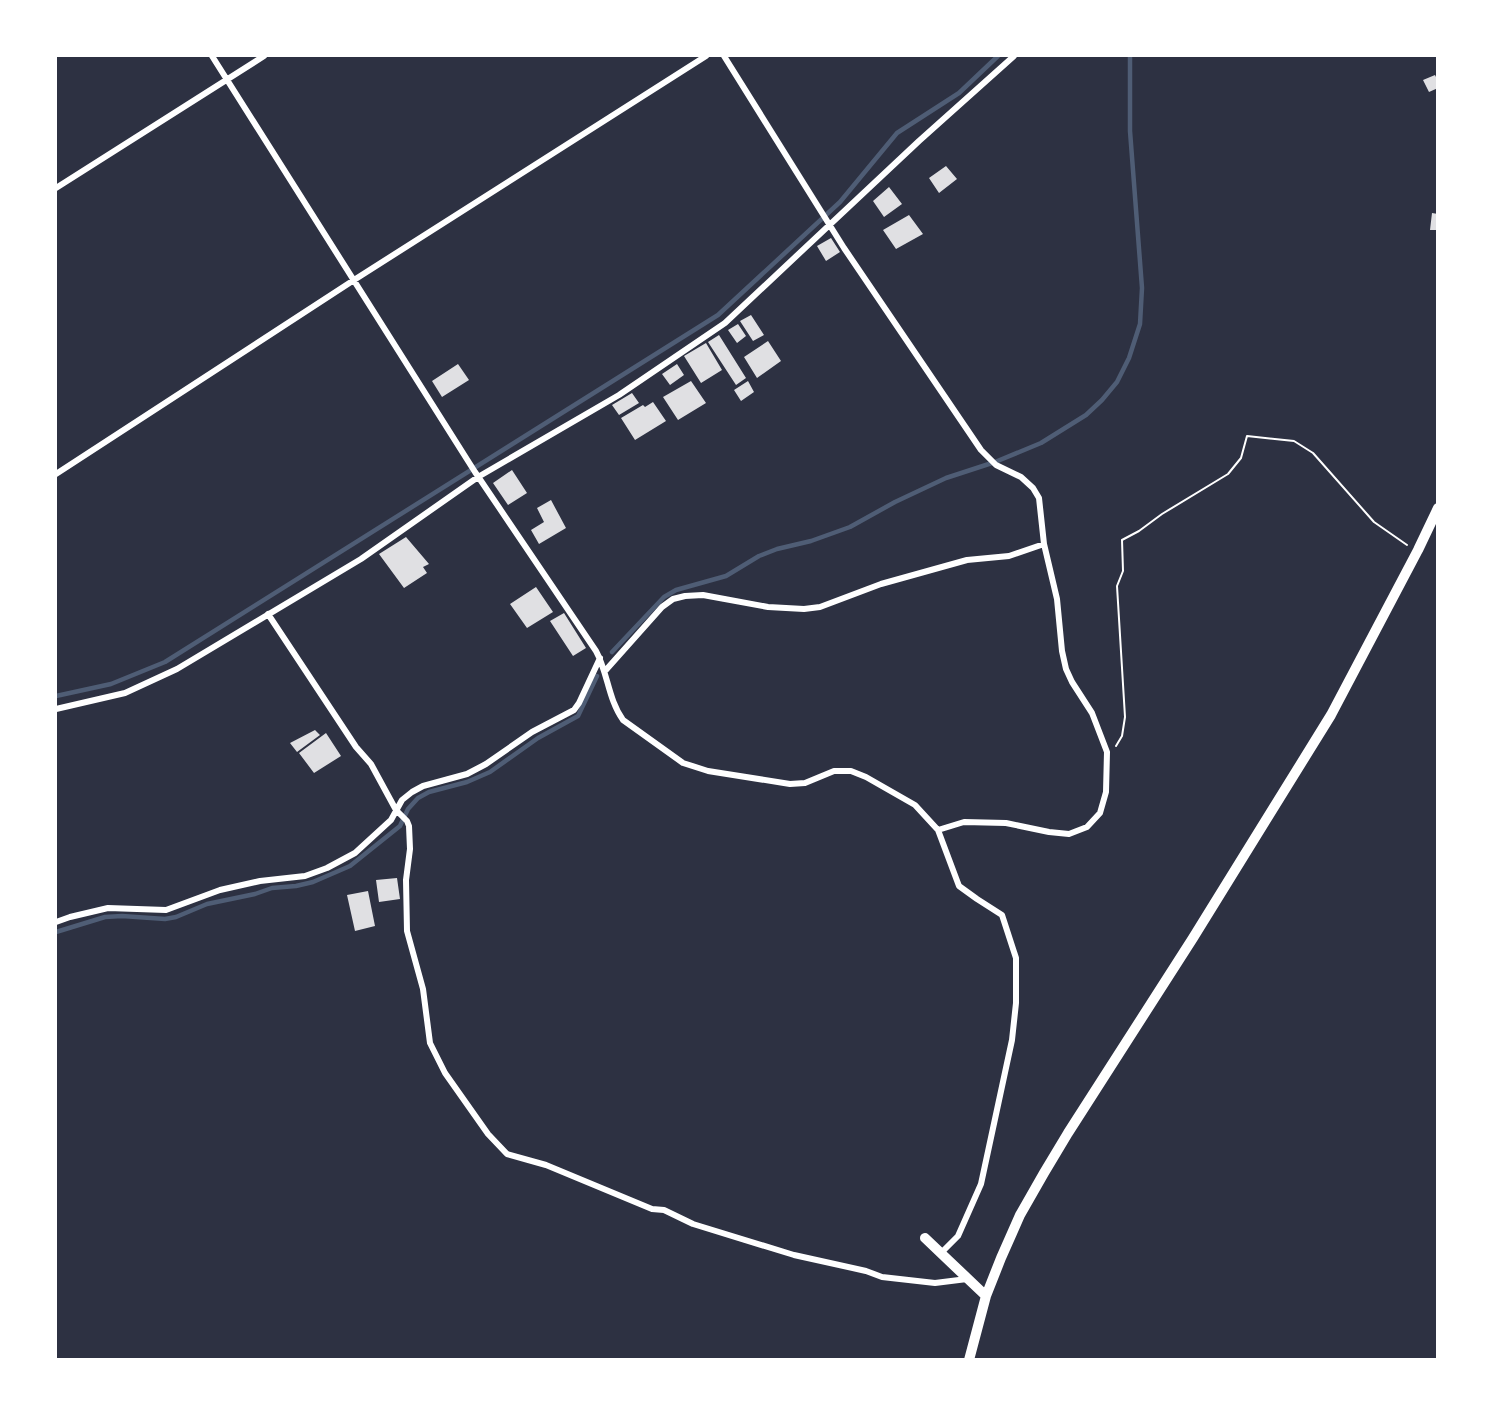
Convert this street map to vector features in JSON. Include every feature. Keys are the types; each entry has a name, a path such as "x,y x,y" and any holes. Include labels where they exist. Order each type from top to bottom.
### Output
{"street":[{"path":"212,56 476,474 600,658 612,700 623,720 683,763 708,771 790,784 804,783 834,771 851,771 866,777 915,805 938,830 959,886 1002,915 1016,958 1016,1003 1012,1040 981,1184 958,1236 940,1253"},
{"path":"56,188 264,56"},
{"path":"56,474 354,280 706,56"},
{"path":"724,56 844,248 981,450 996,465 1022,477 1039,498 1044,544 1057,599 1066,669 1092,714 1107,752 1106,792 1100,813 1087,827 1069,834 1006,823 964,822 938,830"},
{"path":"56,709 125,693 177,669 361,559 476,474 619,395 725,323 829,223 1014,56"},
{"path":"969,1359 986,1296 1001,1258 1044,1173 1194,939 1312,746 1418,550 1437,508"},
{"path":"605,671 662,608 673,599 703,596 768,608 820,607 881,584 967,560 1009,556 1044,544"},
{"path":"268,614 356,747 371,764 398,813 407,821 410,849 406,880 407,931 423,990 430,1043 445,1073 488,1134 507,1154 546,1165 652,1209 664,1210 693,1224 794,1255 866,1271 882,1277 935,1283 968,1279"},
{"path":"56,922 108,908 166,910 220,890 260,881 305,876 327,868 355,853 398,813 402,800 412,792 423,786 467,774 486,764 532,732 574,710 600,658"},
{"path":"925,1238 986,1296"}],"path":[{"path":"1107,752 1116,747 1122,736 1125,717 1117,586 1123,571 1122,540 1228,474 1241,458 1247,436 1294,441 1313,453 1374,522 1404,544 1418,550"}],"building":[{"path":"1435,75 1438,88 1429,92 1423,80"},
{"path":"946,166 957,179 939,193 929,178"},
{"path":"889,187 902,204 884,217 873,201"},
{"path":"1432,213 1438,214 1438,230 1430,230"},
{"path":"909,215 923,234 896,249 883,230"},
{"path":"831,238 840,252 826,261 817,246"},
{"path":"751,315 764,335 753,341 740,321"},
{"path":"738,324 746,336 737,343 728,330"},
{"path":"719,335 746,378 736,385 708,342"},
{"path":"768,341 781,361 757,378 744,357"},
{"path":"706,343 722,370 701,383 684,356"},
{"path":"458,364 469,380 442,397 432,381"},
{"path":"677,364 684,375 670,385 662,374"},
{"path":"691,381 706,403 678,420 663,397"},
{"path":"748,381 754,392 741,401 734,390"},
{"path":"632,393 639,403 619,415 612,405"},
{"path":"653,402 666,421 635,440 621,418"},
{"path":"512,470 527,493 508,505 493,483"},
{"path":"551,500 566,528 539,544 531,530 544,522 537,508"},
{"path":"406,537 429,564 423,567 427,573 404,588 379,554"},
{"path":"536,587 553,612 527,628 510,604"},
{"path":"564,613 586,648 573,656 550,621"},
{"path":"315,730 320,735 297,752 290,743"},
{"path":"326,733 341,756 314,773 299,753"},
{"path":"397,878 400,899 379,902 376,880"},
{"path":"368,891 375,926 355,931 347,895"}],"waterway":[{"path":"56,696 111,684 165,662 718,315 840,202 897,133 959,93 998,56"},
{"path":"612,652 664,597 676,590 726,576 759,556 777,549 811,541 850,527 895,502 946,478 995,462 1041,443 1086,415 1102,400 1117,382 1129,358 1140,324 1142,288 1130,131 1130,56"},
{"path":"56,932 105,917 165,919 176,917 207,904 272,888 313,882 350,866 400,826 408,809 418,798 429,792 467,782 490,772 538,738 578,716 597,676"}]}
